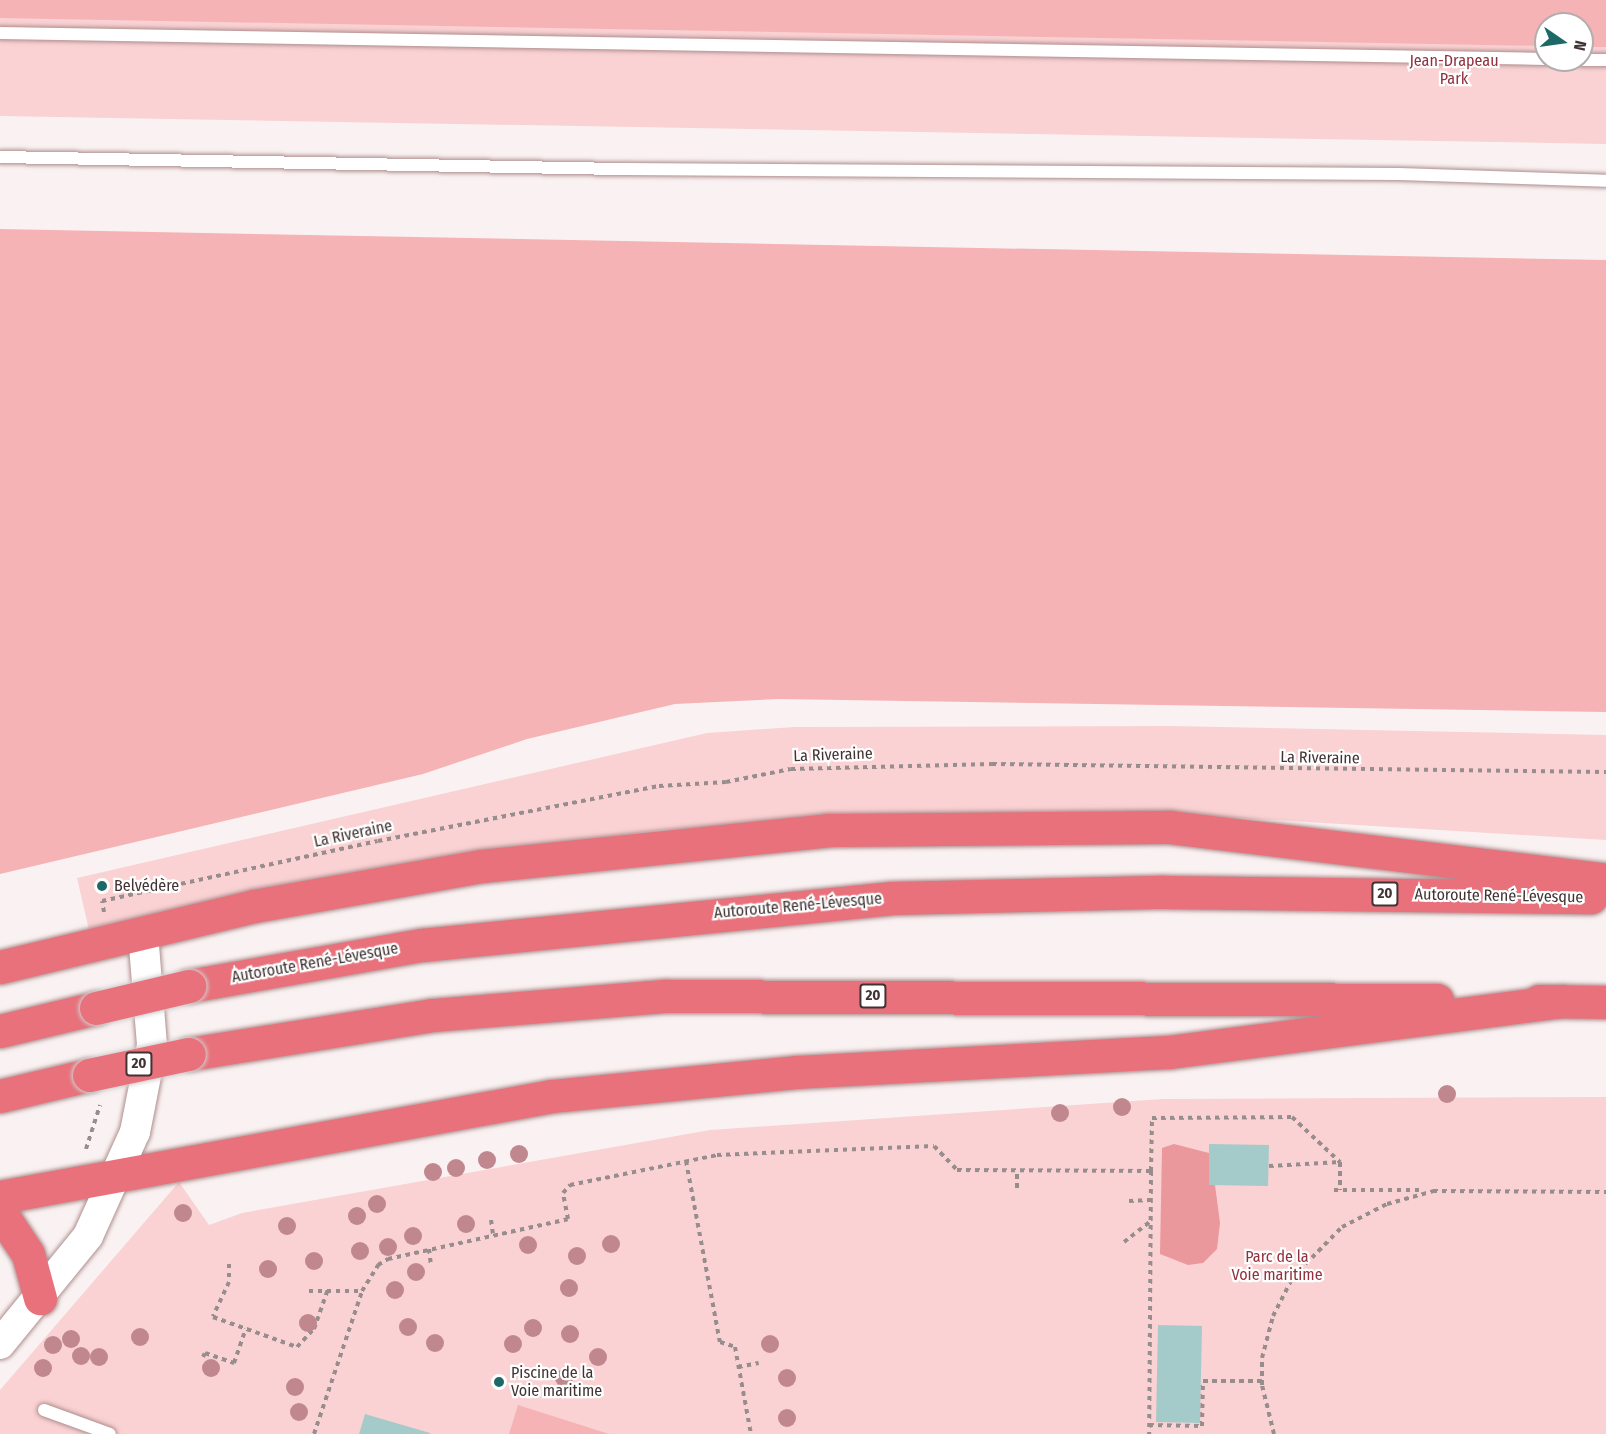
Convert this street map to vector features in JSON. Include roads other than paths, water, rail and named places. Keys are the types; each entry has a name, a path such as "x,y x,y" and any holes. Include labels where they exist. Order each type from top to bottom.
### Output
{"highway":[{"path":"0,967 143,932 493,864 662,843 899,826 1170,826 1606,880"},
{"name":"Autoroute René-Lévesque","path":"0,1031 189,986 422,945 893,898 1154,892 1606,897"},
{"name":"20","path":"0,1096 189,1054 433,1015 665,996 1606,1002"},
{"path":"0,1197 552,1096 796,1072 1169,1052 1562,1001"},
{"path":"0,1212 28,1254 40,1298"}],"street":[{"path":"0,1344 40,1298 88,1236 120,1175 150,1069 153,1023 143,932"}],"lane":[{"path":"0,33 1534,59"},
{"path":"0,157 669,169 1399,174 1606,181"},
{"path":"45,1410 110,1434"}],"place":[{"name":"Belvédère","path":"102,886"},
{"name":"Piscine de la Voie maritime","path":"499,1382"}],"park label":[{"name":"Jean-Drapeau Park","path":"1454,70"},
{"name":"Parc de la Voie maritime","path":"1277,1266"}]}
